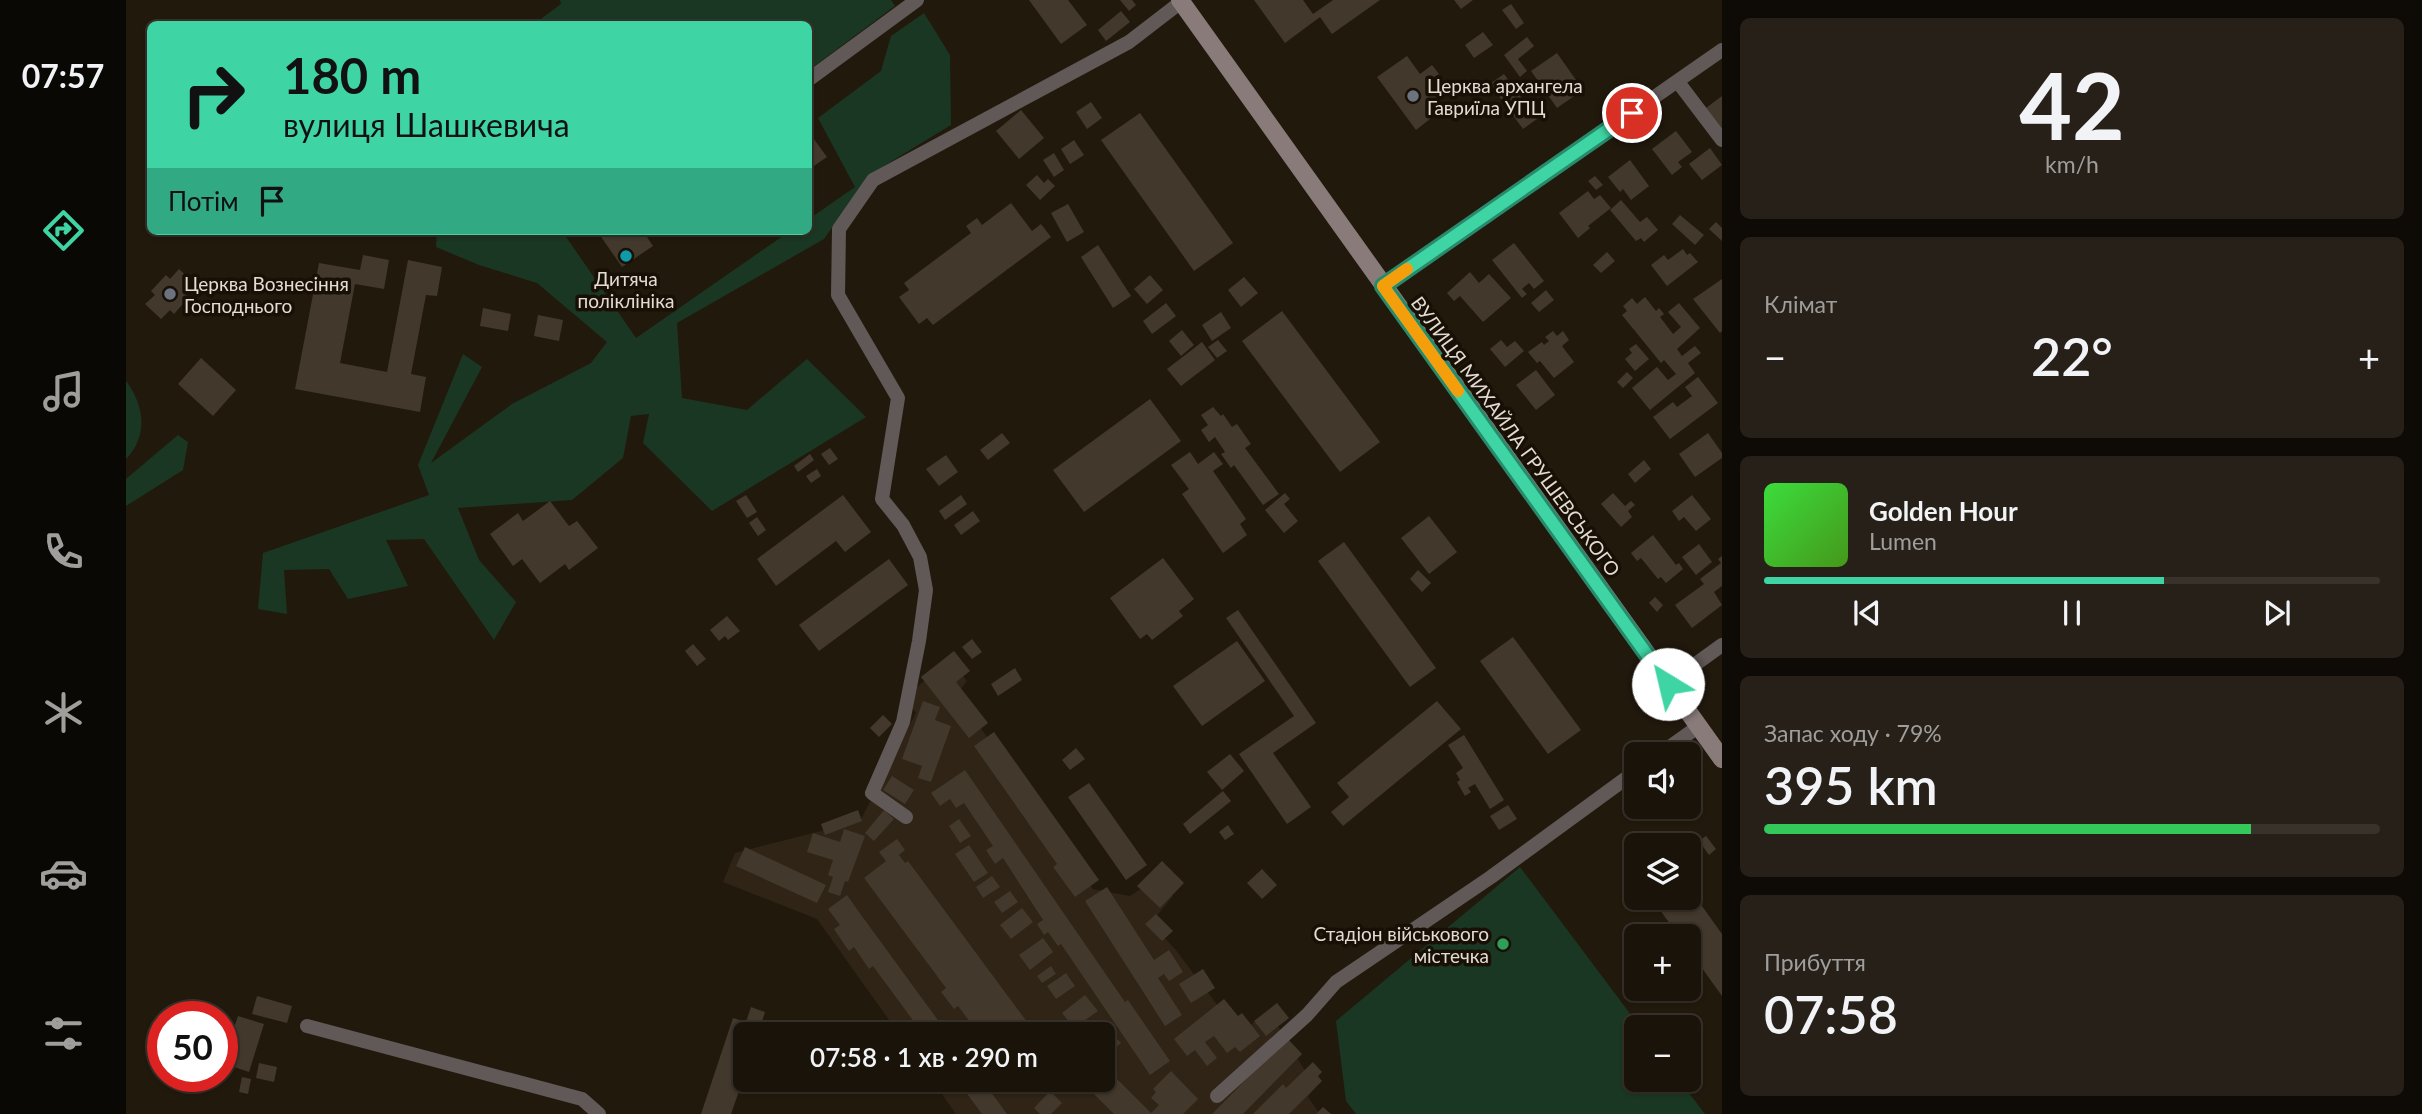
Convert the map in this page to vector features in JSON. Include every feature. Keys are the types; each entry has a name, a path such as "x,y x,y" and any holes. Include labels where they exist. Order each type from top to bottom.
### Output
{"main road":[{"name":"ВУЛИЦЯ МИХАЙЛА ГРУШЕВСЬКОГО","path":"1181,1 1722,759"}],"street":[{"path":"812,77 918,0"},
{"path":"906,817 872,793 903,722 926,590 920,557 903,525 882,499 898,398 838,295 839,229 873,180 1129,42 1181,1"},
{"path":"1383,286 1722,50"},
{"path":"1678,82 1722,140"},
{"path":"1668,684 1722,645"},
{"path":"1677,742 1699,726"},
{"path":"1217,1096 1307,1015 1336,982 1491,877 1624,780"},
{"path":"307,1026 582,1099 599,1114"}],"shaded area":[{"path":"950,661 967,681 957,694 1093,889 1130,896 1155,880 1173,896 1151,923 1176,950 1239,1034 1269,1011 1315,1087 1308,1097 1320,1114 956,1114 940,1092 1115,1092 1115,1022 890,1022 817,919 723,882 735,853 860,821 916,713 904,697"}],"green space":[{"path":"560,0 891,0 895,6 812,68 812,21 538,21 561,4"},
{"path":"924,13 950,55 951,125 869,175 824,239 677,323 682,398 747,410 807,359 866,417 712,511 643,443 649,414 631,416 623,458 572,500 458,508 479,560 516,602 494,640 424,539 386,540 408,586 348,599 329,569 284,570 287,614 258,609 263,553 429,495 418,465 463,354 482,367 431,463 512,404 591,363 607,342 537,283 479,265 436,247 437,235 565,235 636,338 784,235 812,235 812,217 855,187 818,118 881,71 891,36"},
{"path":"126,381 137,400 141,430 126,459"},
{"path":"178,435 188,442 183,470 126,506 126,479"},
{"name":"Стадіон військового містечка","path":"1520,867 1631,1015 1624,1015 1624,1092 1688,1092 1705,1114 1356,1114 1346,1101 1336,1021"}],"building":[{"path":"1029,0 1068,0 1087,25 1061,44"},
{"path":"1120,0 1132,0 1136,5 1129,11"},
{"path":"1254,0 1303,0 1313,14 1333,0 1380,0 1332,34 1320,17 1285,43"},
{"path":"1454,0 1473,0 1461,9"},
{"path":"1511,4 1524,23 1516,29 1502,10"},
{"path":"1121,11 1130,22 1106,41 1098,30"},
{"path":"1483,32 1493,45 1474,58 1465,45"},
{"path":"1527,37 1534,46 1518,59 1527,71 1520,77 1504,55"},
{"path":"1557,53 1583,90 1557,108 1531,71"},
{"name":"Церква архангела Гавриїла УПЦ","path":"1407,56 1420,74 1432,65 1439,74 1426,83 1444,108 1416,130 1377,77"},
{"path":"1504,74 1537,119 1523,129 1490,84"},
{"path":"1722,96 1722,130 1706,108"},
{"path":"1091,102 1102,118 1087,129 1076,112"},
{"path":"1021,110 1044,138 1019,159 996,131"},
{"path":"1140,113 1233,243 1194,271 1101,140"},
{"path":"1676,131 1692,152 1678,162 1682,167 1672,175 1652,149"},
{"path":"812,136 827,157 812,167"},
{"path":"1074,140 1084,155 1070,164 1061,149"},
{"path":"1710,148 1722,165 1702,180 1689,164"},
{"path":"1054,153 1064,170 1054,177 1043,160"},
{"path":"1630,160 1649,186 1631,200 1623,189 1620,192 1608,177"},
{"path":"1037,175 1044,183 1048,179 1055,186 1040,200 1026,185"},
{"path":"1595,176 1603,185 1596,190 1588,181"},
{"path":"1588,191 1594,199 1600,195 1611,208 1588,226 1590,228 1578,238 1559,213"},
{"path":"1621,200 1640,222 1647,217 1658,230 1644,242 1641,238 1636,241 1610,210"},
{"path":"1011,203 1032,231 1041,224 1051,237 933,325 927,318 919,324 899,297 909,290 904,283 971,233 966,226 977,218 982,225"},
{"path":"1068,204 1084,232 1067,242 1051,213"},
{"path":"1680,215 1704,235 1695,245 1672,224"},
{"path":"1716,222 1722,228 1722,241 1709,229"},
{"name":"Дитяча поліклініка","path":"600,235 646,235 653,246 622,267"},
{"path":"1514,243 1544,281 1534,289 1529,283 1522,289 1527,294 1522,298 1492,260"},
{"path":"1098,245 1131,296 1113,308 1081,257"},
{"path":"1683,249 1698,262 1667,286 1651,265 1664,255 1668,260"},
{"path":"1607,252 1615,261 1601,273 1593,265"},
{"path":"363,255 389,260 384,289 355,284 340,363 387,372 408,260 442,267 437,296 426,295 411,374 426,377 420,412 295,389 319,263 360,270"},
{"name":"Церква Вознесіння Господнього","path":"179,269 195,284 185,294 189,297 174,314 170,310 161,319 145,304 155,295 151,291 166,275 170,279"},
{"path":"1470,272 1479,283 1489,274 1511,298 1483,322 1460,296 1454,301 1447,293"},
{"path":"1150,275 1163,290 1147,304 1134,289"},
{"path":"1244,277 1258,293 1241,307 1228,290"},
{"path":"1722,279 1722,331 1720,333 1693,299"},
{"path":"1546,290 1554,300 1539,312 1531,303"},
{"path":"1645,297 1656,311 1659,308 1664,314 1660,317 1673,334 1681,327 1668,312 1679,303 1700,328 1677,349 1682,356 1695,346 1701,353 1688,363 1695,373 1650,410 1632,388 1657,367 1668,380 1676,374 1664,360 1661,363 1622,315 1627,311 1623,306 1632,298 1637,304"},
{"path":"1166,303 1176,316 1152,334 1143,321"},
{"path":"483,308 511,314 508,331 480,326"},
{"path":"1282,311 1380,442 1340,472 1242,341"},
{"path":"1221,312 1231,328 1212,341 1202,325"},
{"path":"538,315 563,320 559,341 534,336"},
{"path":"1182,330 1194,345 1181,356 1169,341"},
{"path":"1553,331 1557,336 1563,331 1569,340 1562,346 1574,362 1554,378 1540,361 1537,363 1528,352 1542,342 1544,345 1549,341 1545,337"},
{"path":"1218,340 1227,351 1217,358 1208,347"},
{"path":"1501,340 1507,347 1515,341 1524,351 1505,367 1490,349"},
{"path":"1202,342 1215,360 1181,386 1167,369"},
{"path":"1636,344 1649,359 1635,371 1625,359 1632,353 1629,349"},
{"path":"201,358 236,390 213,416 178,384"},
{"path":"1536,370 1555,395 1536,410 1516,385"},
{"path":"1627,372 1633,378 1623,388 1617,382"},
{"path":"1698,377 1718,403 1670,439 1653,417 1673,402 1677,407 1692,396 1685,387"},
{"path":"1150,399 1181,441 1084,512 1053,470"},
{"path":"1213,407 1221,416 1223,414 1232,427 1237,424 1251,444 1245,448 1279,494 1263,505 1234,465 1231,468 1221,454 1225,452 1215,437 1209,442 1201,430 1208,425 1201,415"},
{"path":"1002,433 1010,443 988,460 980,450"},
{"path":"1708,433 1722,453 1722,458 1695,477 1679,454"},
{"path":"830,448 838,459 829,465 821,454"},
{"path":"1190,452 1198,464 1214,452 1223,464 1213,471 1246,519 1240,524 1247,535 1223,553 1182,494 1189,489 1171,465"},
{"path":"810,454 814,460 798,472 794,466"},
{"path":"946,455 958,472 939,486 926,469"},
{"path":"1644,460 1651,469 1635,483 1628,474"},
{"path":"817,469 821,476 811,483 806,476"},
{"path":"1285,493 1290,499 1284,504 1298,521 1284,533 1265,510"},
{"path":"1613,493 1625,506 1631,501 1635,505 1628,511 1632,517 1621,527 1601,504"},
{"path":"746,495 757,512 747,518 736,501"},
{"path":"843,495 871,532 845,552 836,541 776,586 757,559"},
{"path":"961,495 967,504 945,520 939,511"},
{"path":"1692,495 1711,519 1696,531 1684,517 1679,521 1672,511"},
{"path":"550,501 569,526 577,521 598,548 569,570 565,564 540,583 522,559 513,566 490,534 518,513 523,521"},
{"path":"973,511 980,521 961,535 954,525"},
{"path":"1429,516 1457,552 1429,574 1401,538"},
{"path":"757,517 766,530 758,536 749,523"},
{"path":"1653,535 1676,565 1679,563 1683,569 1666,583 1661,577 1658,579 1641,558 1637,561 1631,553"},
{"path":"1344,542 1436,668 1410,687 1318,561"},
{"path":"1699,544 1712,562 1696,575 1682,557"},
{"path":"1722,556 1722,586 1714,592 1722,605 1692,628 1675,605 1704,584 1700,579 1721,563 1718,559"},
{"path":"1163,558 1194,599 1179,611 1183,616 1152,640 1147,634 1140,639 1110,598"},
{"path":"889,559 908,585 819,651 799,625"},
{"path":"1418,570 1431,583 1422,592 1410,579"},
{"path":"1655,597 1663,605 1657,612 1649,603"},
{"path":"1238,610 1316,723 1273,753 1311,807 1287,824 1239,754 1294,716 1226,618"},
{"path":"727,616 740,631 728,640 725,636 719,641 710,630"},
{"path":"1513,637 1581,730 1548,754 1480,661"},
{"path":"972,639 982,652 972,659 962,647"},
{"path":"1237,641 1265,681 1202,726 1173,686"},
{"path":"693,644 706,659 697,666 685,651"},
{"path":"954,651 970,671 956,682 988,723 969,738 921,677"},
{"path":"1015,668 1022,680 998,696 991,684"},
{"path":"923,701 940,707 935,720 951,726 931,782 918,778 922,766 902,759"},
{"path":"1437,701 1461,729 1343,826 1331,812 1349,797 1337,783"},
{"path":"883,715 892,724 879,737 870,728"},
{"path":"994,732 1099,880 1075,897 1053,867 1057,864 974,746"},
{"path":"1464,735 1504,800 1490,809 1475,784 1468,788 1471,792 1465,796 1457,782 1460,780 1456,773 1463,768 1448,745"},
{"path":"1076,748 1085,759 1070,770 1062,760"},
{"path":"1230,754 1244,771 1222,790 1207,772"},
{"path":"965,770 1125,1002 1128,1000 1170,1061 1150,1075 1061,944 1058,946 1048,932 1044,935 1037,924 1043,920 1003,858 995,864 986,850 993,846 964,803 956,808 950,799 940,806 931,793"},
{"path":"892,776 914,790 905,804 883,790"},
{"path":"1089,783 1147,865 1126,880 1068,797"},
{"path":"1223,791 1231,801 1190,834 1183,824"},
{"path":"1508,805 1517,819 1499,830 1490,816"},
{"path":"858,810 862,821 825,835 821,824"},
{"path":"884,810 894,819 874,841 865,833"},
{"path":"959,819 971,836 960,843 949,826"},
{"path":"1228,825 1234,834 1225,840 1219,832"},
{"path":"844,829 865,836 840,896 828,892 833,877 828,875 833,860 807,852 813,833 840,842"},
{"path":"1706,836 1716,849 1709,855 1701,840"},
{"path":"897,839 905,850 899,855 905,863 908,861 1027,1022 970,1022 958,1006 954,1009 941,992 946,988 864,878 886,861 879,852"},
{"path":"969,845 988,873 974,882 955,854"},
{"path":"745,847 826,885 817,903 736,866"},
{"path":"1162,861 1184,883 1160,908 1137,886"},
{"path":"1262,869 1277,885 1262,899 1247,883"},
{"path":"992,876 1000,887 983,898 976,887"},
{"path":"1107,887 1154,960 1169,950 1183,972 1169,981 1164,974 1158,978 1182,1015 1165,1026 1085,901"},
{"path":"1010,891 1018,902 1002,913 994,902"},
{"path":"847,895 939,1022 914,1022 873,966 869,969 854,947 849,951 834,929 840,925 828,909"},
{"path":"1701,905 1722,934 1722,996 1701,967 1701,924 1670,924 1660,910 1701,910"},
{"path":"1022,908 1033,922 1011,939 1000,925"},
{"path":"1156,914 1173,931 1162,941 1145,924"},
{"path":"1043,938 1053,952 1030,970 1019,955"},
{"path":"1051,966 1056,974 1042,983 1037,976"},
{"path":"1203,969 1215,988 1191,1003 1179,984"},
{"path":"1066,973 1075,986 1056,999 1047,986"},
{"path":"1085,995 1098,1011 1082,1022 1069,1022 1062,1013"},
{"path":"257,996 292,1006 287,1023 252,1014"},
{"path":"1224,999 1238,1016 1242,1013 1260,1036 1240,1052 1235,1047 1227,1053 1214,1036 1205,1042 1217,1058 1207,1066 1195,1050 1187,1056 1174,1039"},
{"path":"1277,1003 1289,1018 1266,1036 1254,1021"},
{"path":"751,1007 765,1012 762,1022 746,1022"},
{"path":"238,1016 264,1024 249,1072 238,1068"},
{"path":"733,1018 746,1022 733,1022 733,1092 739,1092 731,1114 701,1114"},
{"path":"1115,1037 1121,1043 1115,1048"},
{"path":"1287,1038 1302,1054 1243,1114 1212,1114"},
{"path":"1313,1062 1322,1072 1318,1076 1322,1081 1289,1114 1253,1114 1283,1084 1286,1088"},
{"path":"259,1063 277,1067 274,1082 256,1078"},
{"path":"1171,1071 1198,1099 1183,1114 1114,1114 1092,1092 1115,1092 1115,1077 1151,1113 1159,1105 1151,1098 1156,1092 1153,1089"},
{"path":"242,1077 251,1079 248,1094 239,1092"},
{"path":"966,1092 991,1092 1007,1114 982,1114"},
{"path":"1049,1092 1062,1103 1051,1114 1040,1114 1034,1108"},
{"path":"1323,1107 1331,1114 1316,1114"}],"slow traffic":[{"path":"1407,269 1383,286 1458,391"}],"place":[{"name":"Церква архангела Гавриїла УПЦ","path":"1413,96"},
{"name":"Дитяча поліклініка","path":"626,256"},
{"name":"Церква Вознесіння Господнього","path":"170,294"},
{"name":"Стадіон військового містечка","path":"1503,944"}],"route":[{"path":"1632,113 1383,286 1668,684"}]}
